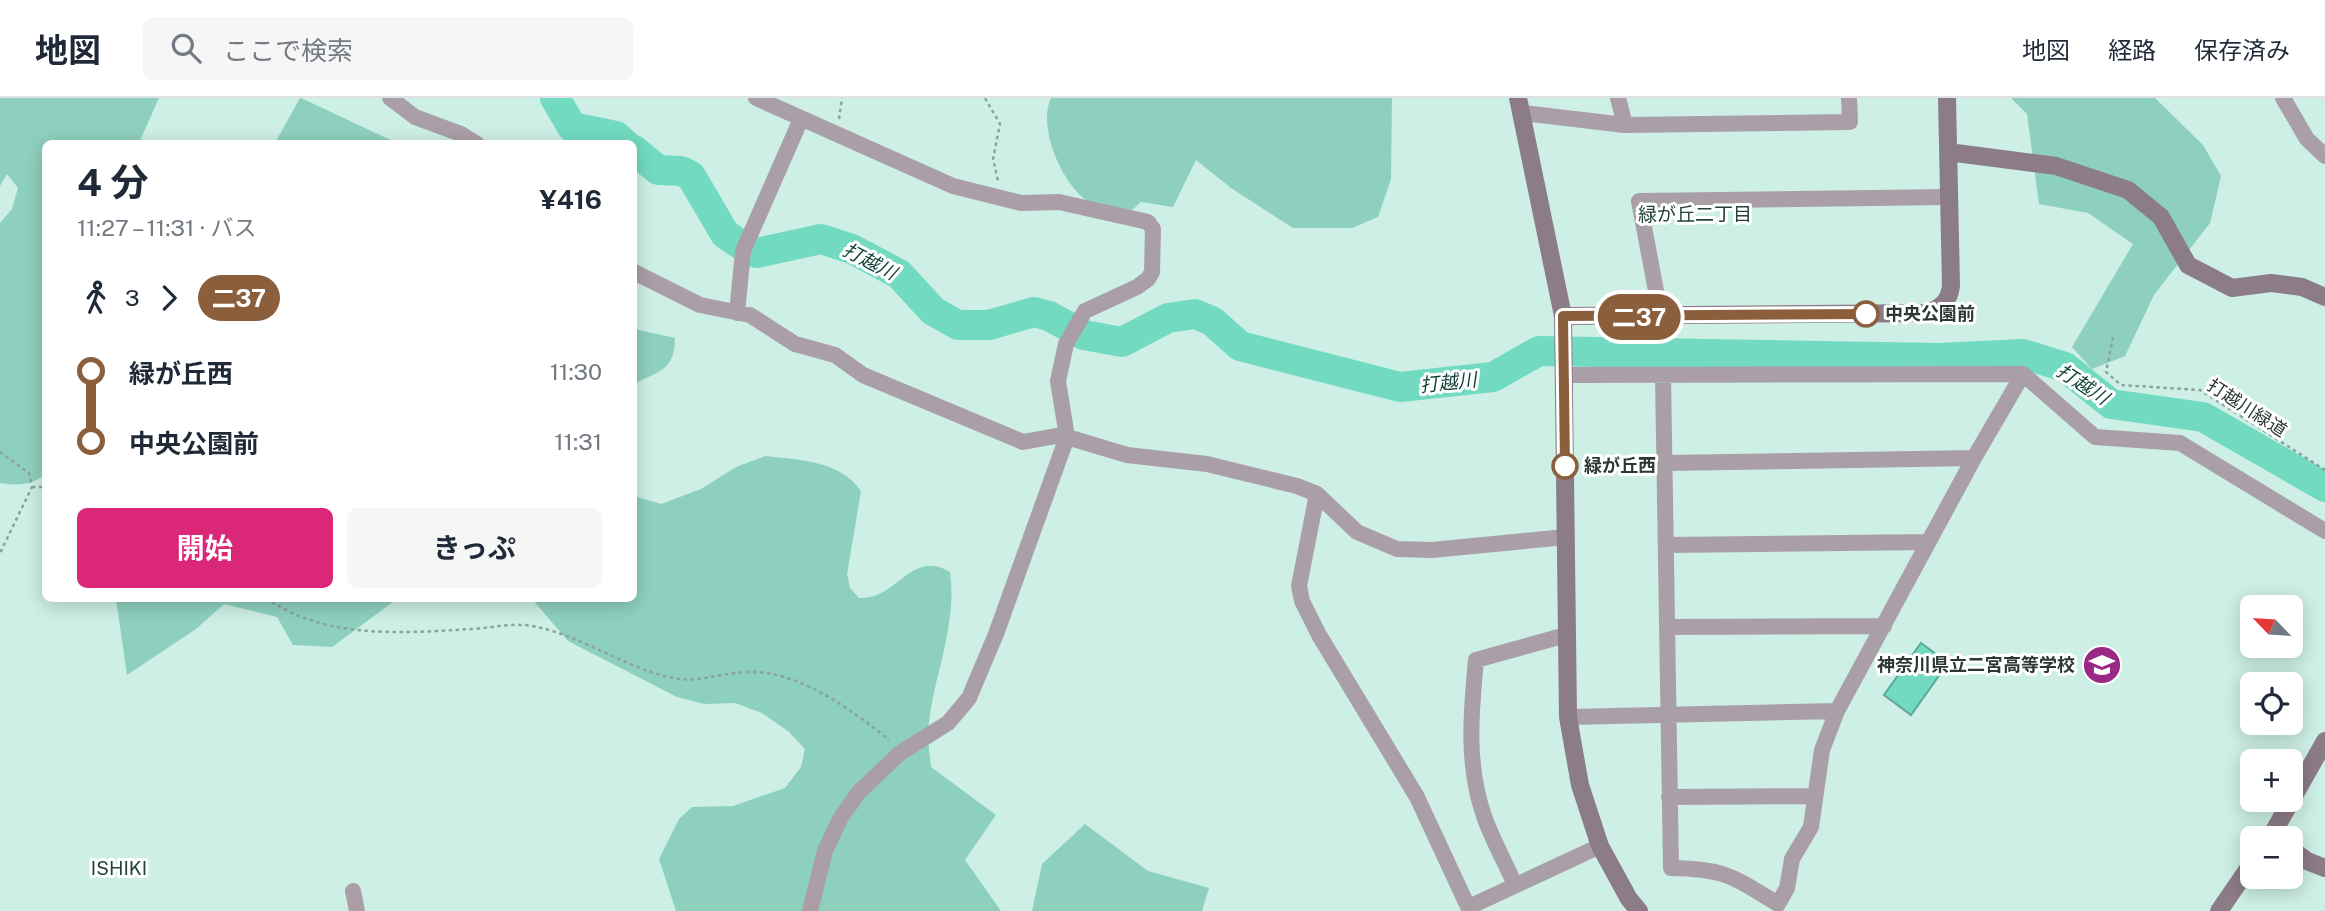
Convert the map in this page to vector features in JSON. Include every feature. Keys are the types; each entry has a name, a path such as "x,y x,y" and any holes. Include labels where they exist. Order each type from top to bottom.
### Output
{"street":[{"path":"390,98 415,117 471,140"},
{"path":"756,98 953,186 1021,203 1059,202 1119,213 1148,222 1153,229 1152,272 1148,279 1079,316 1066,344 1058,381 1067,437 996,634 969,698 948,723 900,753 859,792 840,819 825,851 810,911"},
{"path":"1618,98 1625,125"},
{"path":"1639,911 1629,899 1600,846 1580,785 1568,717 1563,322 1521,106 1625,125 1850,122 1849,98"},
{"path":"1563,322 1661,317 1929,313 1942,307 1949,298 1947,98"},
{"path":"2283,98 2307,139 2325,156"},
{"path":"737,313 743,251 801,119"},
{"path":"1948,152 2056,166 2128,190 2161,217 2188,265 2232,288 2271,284 2302,288 2325,297"},
{"path":"1661,317 1639,201 1949,197"},
{"path":"637,274 683,299 750,315 795,344 835,355 863,375 1023,442 1056,436 1067,437 1127,455 1207,464 1317,494 1357,532 1397,549 1432,550 1566,537"},
{"path":"1564,370 1663,376 2023,374 2095,437 2180,443 2325,531"},
{"path":"1663,376 1667,545 1666,714 1671,869 1707,869 1726,873 1778,904 1787,888 1792,859 1811,827 1822,750 1837,712 1974,458 2023,374"},
{"path":"1665,463 1974,458"},
{"path":"1317,494 1299,586 1302,601 1334,664 1417,797 1469,909 1600,846"},
{"path":"1667,545 1928,542"},
{"path":"1667,627 1884,626"},
{"path":"1515,885 1484,816 1474,773 1471,724 1476,660 1566,635"},
{"path":"1568,717 1837,712"},
{"path":"2279,826 2325,741"},
{"path":"1669,797 1815,796"},
{"path":"2303,859 2325,868"},
{"path":"2219,911 2240,880"},
{"path":"353,891 357,911"}],"path":[{"path":"837,133 842,98"},
{"path":"985,98 1000,124 993,167 1004,197"},
{"name":"打越川緑道","path":"2113,337 2106,372 2113,380 2121,384 2200,390 2325,470"},
{"path":"0,452 29,473 32,487 0,553"},
{"path":"32,487 42,487"},
{"path":"273,602 307,620 370,632 526,625 654,673 692,682 749,672 783,679 814,689 859,716 890,741 900,753"}],"shaded area":[{"path":"0,98 159,98 140,140 42,140 42,476 18,484 0,483 0,223 12,209 18,188 7,174 0,186"},
{"path":"301,98 391,140 277,140"},
{"path":"1051,98 1392,98 1391,179 1378,217 1352,228 1293,228 1231,188 1196,160 1173,207 1141,202 1132,210 1102,208 1086,200 1075,190 1057,160 1048,127 1047,111"},
{"path":"2011,98 2155,98 2203,145 2221,176 2210,223 2154,295 2125,356 2092,369 2072,347 2133,244 2088,213 2039,204 2027,114"},
{"path":"637,330 675,338 672,357 658,372 637,382"},
{"path":"765,456 818,463 842,473 852,481 861,491 847,574 850,588 859,598 884,591 914,570 925,566 936,566 950,572 950,613 928,734 931,767 996,815 965,860 1001,911 676,911 659,859 679,819 692,807 733,806 785,788 801,767 805,749 789,732 762,713 735,703 704,704 677,697 568,641 535,602 637,602 637,497 661,504 701,489 736,467"},
{"path":"117,602 393,602 332,647 293,645 277,617 224,604 196,629 127,675"},
{"path":"1921,643 1948,663 1911,715 1884,695"},
{"path":"1085,824 1148,871 1209,888 1202,911 1032,911 1042,864"}],"waterway":[{"name":"打越川","path":"555,98 572,127 616,136 620,140"},
{"name":"打越川","path":"637,152 658,170 681,171 691,176 725,234 741,245 757,253 821,239 852,249 899,274 933,311 958,325 989,325 1034,312 1049,316 1084,335 1122,342 1168,318 1195,314 1212,321 1240,346 1400,387 1493,377 1539,351 1939,358 2023,354 2065,367 2111,404 2203,417 2325,487"}],"bus line":[{"name":"二37","path":"1565,466 1563,316 1866,314"}],"place":[{"name":"中央公園前","path":"1866,314"},
{"name":"緑が丘西","path":"1565,466"},
{"name":"神奈川県立二宮高等学校","path":"2102,665"}],"district":[{"name":"緑が丘二丁目","path":"1695,214"},
{"name":"ISHIKI","path":"119,868"}]}
